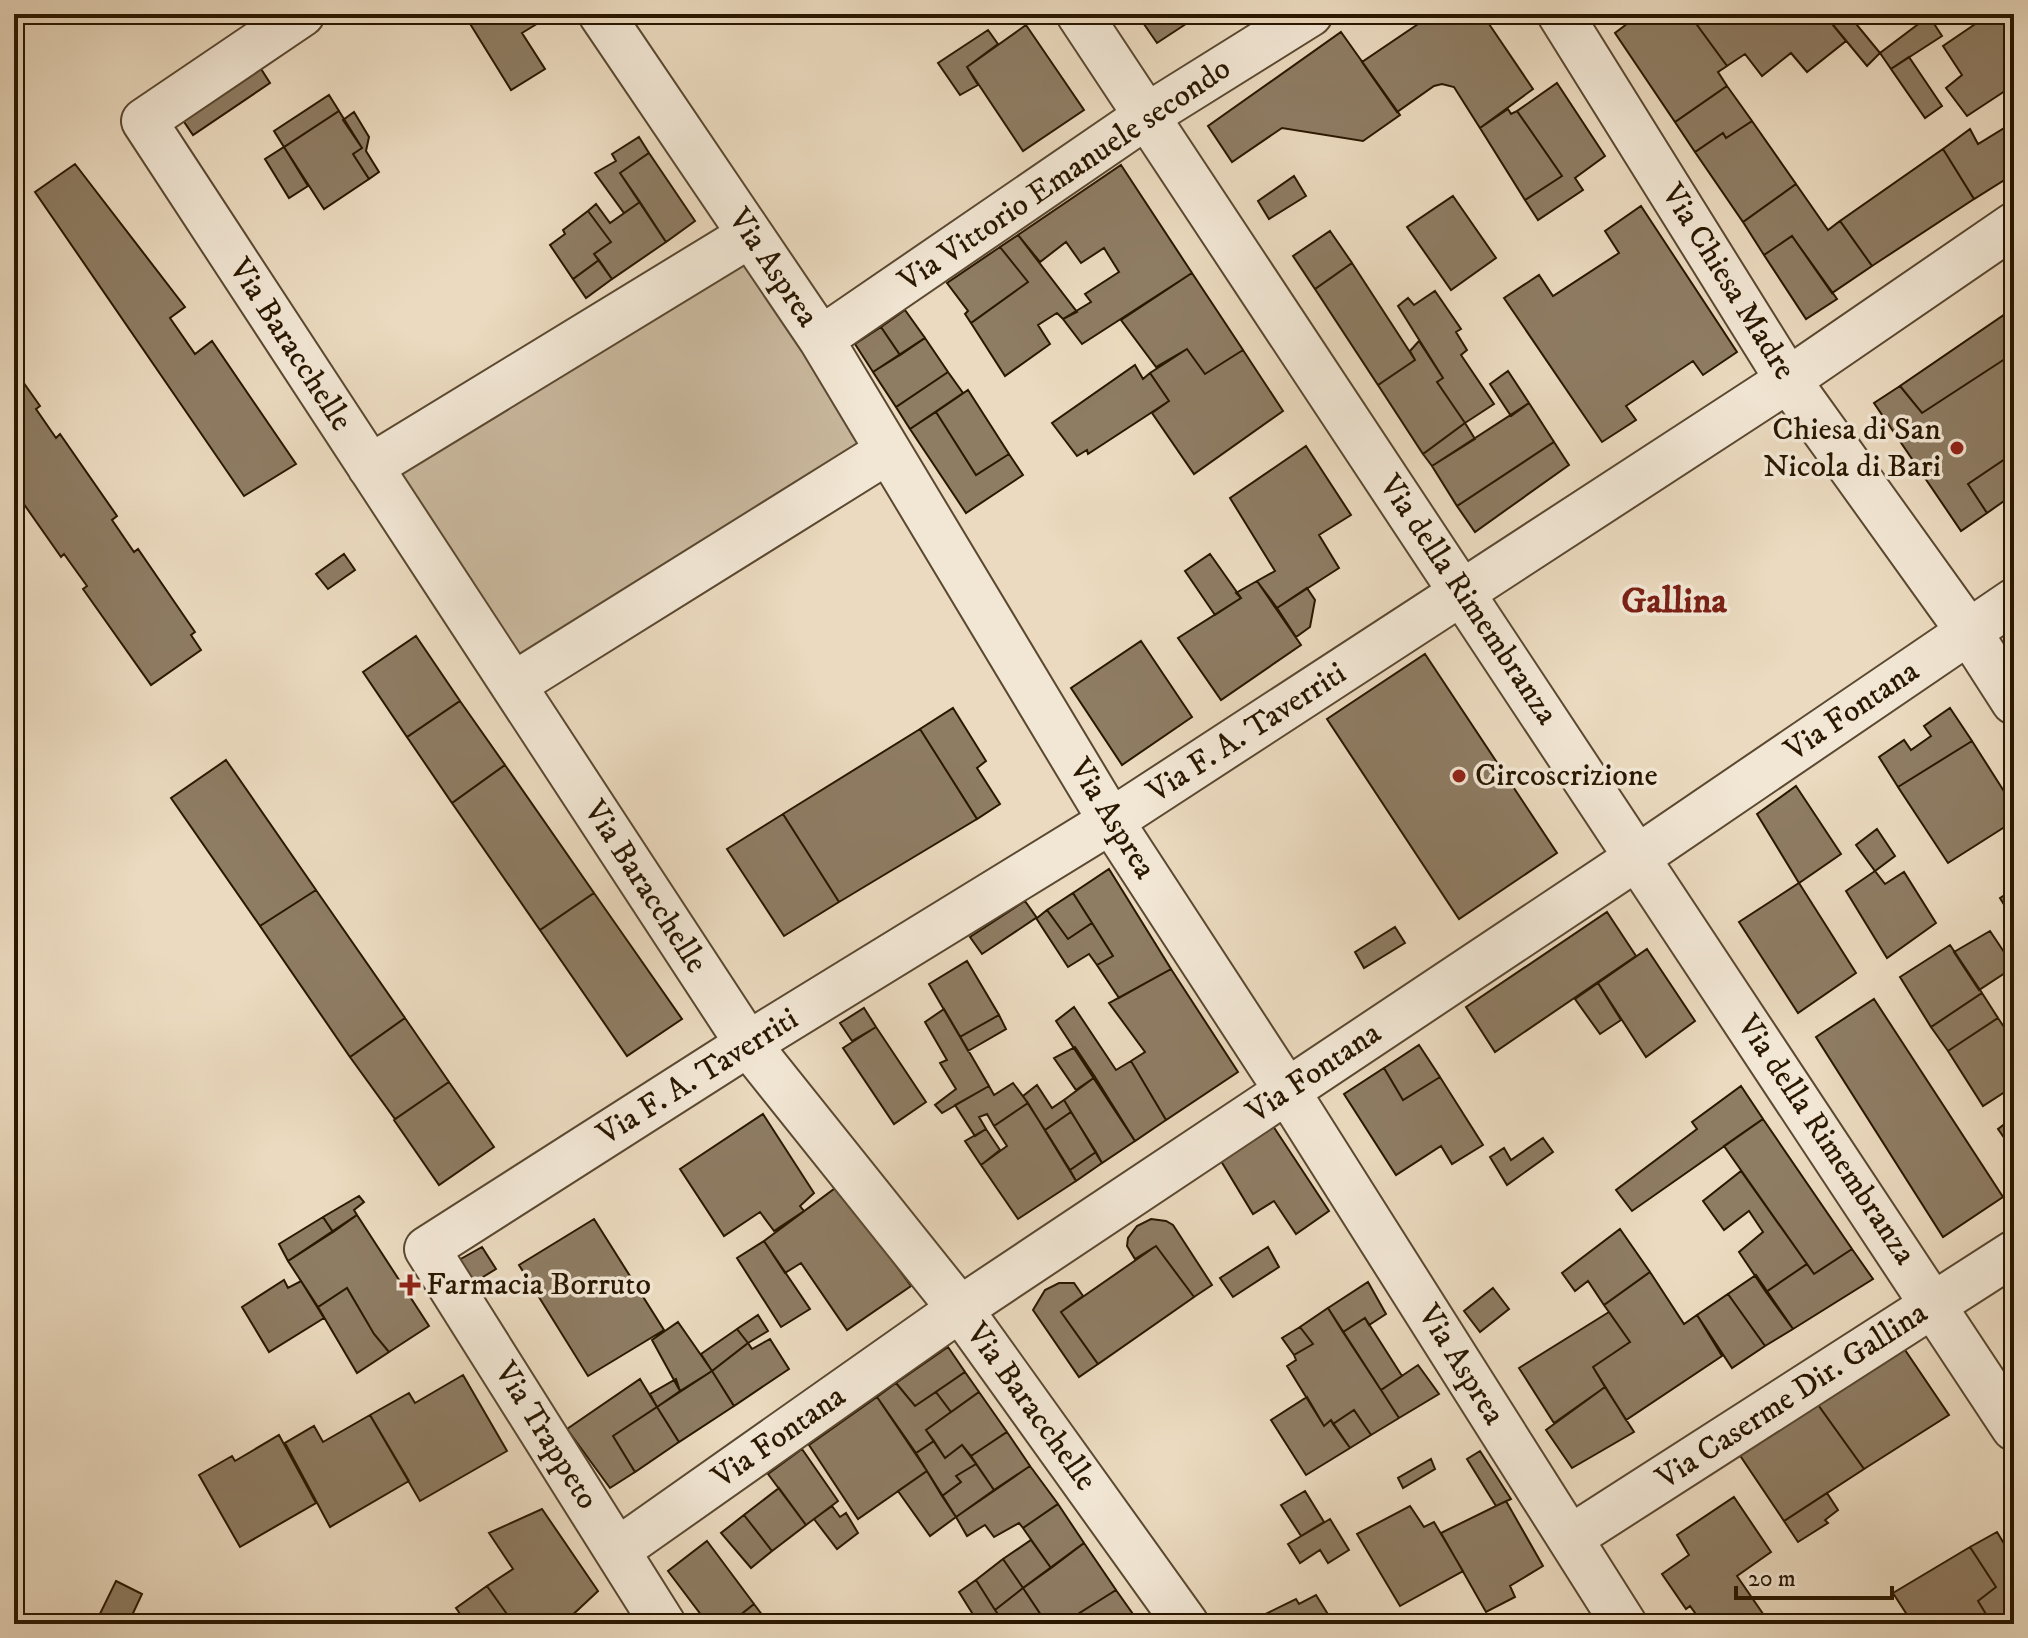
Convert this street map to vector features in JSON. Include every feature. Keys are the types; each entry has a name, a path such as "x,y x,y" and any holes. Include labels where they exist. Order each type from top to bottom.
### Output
{"street":[{"name":"Via Baracchelle","path":"302,14 144,121 748,1044 960,1309 1186,1624"},
{"name":"Via Asprea","path":"601,14 821,339 1111,821 1287,1091 1624,1624"},
{"name":"Via della Rimembranza","path":"1079,14 2014,1428"},
{"name":"Via Vittorio Emanuele secondo","path":"821,339 1145,117 1310,14"},
{"name":"Via Chiesa Madre","path":"1568,17 1788,380 1969,632 2014,702"},
{"name":"Via F. A. Taverriti","path":"427,1249 748,1044 1111,821 1788,380 2014,225"},
{"path":"370,467 750,235"},
{"path":"513,685 888,451"},
{"name":"Via Fontana","path":"618,1550 960,1309 1638,857 2014,601"},
{"name":"Via Trappeto","path":"427,1249 663,1624"},
{"name":"Via Caserme Dir. Gallina","path":"1570,1538 2014,1253"}],"shaded area":[{"path":"743,252 864,445 512,661 387,472"}],"building":[{"path":"464,14 553,14 522,33 545,69 511,90"},
{"path":"1137,14 1201,14 1157,43"},
{"path":"1433,14 1462,14 1487,21 1533,89 1480,128 1454,87 1442,84 1434,86 1397,112 1362,62"},
{"path":"1640,14 1689,14 1727,66 1718,72 1727,86 1675,122 1615,33"},
{"path":"1689,14 1824,14 1846,41 1807,72 1791,53 1762,76 1745,54 1727,66"},
{"path":"1824,14 1848,14 1880,53 1867,66"},
{"path":"1990,14 2014,14 2014,85 1967,116 1946,88 1962,75 1943,46"},
{"path":"1929,16 1942,36 1891,69 1880,53"},
{"path":"1026,25 1084,110 1023,151 967,67"},
{"path":"988,30 998,44 967,67 978,85 960,95 938,63"},
{"path":"1341,32 1400,115 1363,141 1282,128 1232,162 1208,126"},
{"path":"1909,57 1942,106 1925,118 1891,69"},
{"path":"256,61 270,83 193,135 178,113"},
{"path":"1557,83 1605,156 1575,178 1583,190 1538,220 1525,200 1562,176 1517,111"},
{"path":"1727,86 1752,121 1726,138 1723,133 1695,152 1675,122"},
{"path":"329,95 339,111 284,147 274,131"},
{"path":"1508,109 1511,114 1517,111 1562,176 1525,200 1480,128"},
{"path":"339,111 362,148 353,154 369,179 324,209 284,147"},
{"path":"354,112 369,137 366,151 379,172 369,179 353,154 362,148 343,120"},
{"path":"1752,121 1796,184 1743,222 1695,152 1723,133 1726,138"},
{"path":"2014,122 2014,174 1974,199 1943,149 1970,129 1978,144"},
{"path":"639,137 649,153 620,173 640,202 624,213 595,173 616,161 612,154"},
{"path":"284,147 308,186 289,198 265,159"},
{"path":"1943,149 1974,199 1872,266 1840,221"},
{"path":"649,153 695,221 666,242 620,173"},
{"path":"75,164 185,307 170,318 195,354 212,341 296,464 244,496 35,192"},
{"path":"1121,165 1192,273 1082,344 1063,319 1091,302 1085,294 1119,272 1104,248 1081,263 1066,242 1040,262 1018,235"},
{"path":"1294,176 1306,196 1269,219 1258,201"},
{"path":"1796,184 1828,230 1840,221 1872,266 1832,293 1792,236 1764,255 1743,222"},
{"path":"1453,196 1496,258 1451,290 1407,227"},
{"path":"640,202 666,242 612,279 594,254 611,242 588,211 596,204 610,223"},
{"path":"1641,206 1737,352 1703,375 1693,361 1626,406 1636,420 1602,442 1504,298 1539,275 1553,296 1619,253 1605,231"},
{"path":"588,211 611,242 594,254 599,260 573,279 550,245 565,234 563,230"},
{"path":"1330,231 1352,263 1315,289 1293,256"},
{"path":"1018,235 1077,312 1063,319 1057,313 1038,325 1050,344 1005,376 971,323 1028,282 1000,247"},
{"path":"1792,236 1837,299 1806,319 1764,255"},
{"path":"1000,247 1028,282 971,323 965,314 968,311 947,283"},
{"path":"599,260 612,279 586,298 573,279"},
{"path":"1352,263 1415,360 1378,385 1315,289"},
{"path":"1192,273 1243,350 1205,374 1187,349 1156,367 1121,320"},
{"path":"1435,291 1461,329 1456,332 1467,350 1461,355 1494,404 1465,423 1437,382 1443,378 1398,306 1408,298 1414,305"},
{"path":"2014,308 2014,353 1922,413 1900,386"},
{"path":"905,310 925,338 900,355 881,327"},
{"path":"881,327 900,355 873,372 855,344"},
{"path":"925,338 948,372 896,407 873,372"},
{"path":"1419,341 1443,378 1437,382 1465,423 1423,454 1378,385 1415,360 1410,351"},
{"path":"1187,349 1205,374 1243,350 1283,411 1194,474 1152,413 1169,401 1150,373"},
{"name":"Chiesa di San Nicola di Bari","path":"2014,353 2014,453 1968,484 1987,513 1961,531 1874,403 1900,386 1922,413"},
{"path":"1135,365 1143,379 1150,373 1169,401 1088,454 1087,450 1077,456 1052,423"},
{"path":"14,369 40,406 36,409 56,438 60,434 117,516 112,520 134,552 138,549 195,632 191,635 201,650 151,685 83,589 87,586 64,554 61,557 14,490"},
{"path":"1508,371 1529,403 1511,416 1490,384"},
{"path":"948,372 963,393 910,429 896,407"},
{"path":"968,390 1009,454 976,475 936,412"},
{"path":"1529,403 1554,442 1457,506 1432,466"},
{"path":"936,412 976,475 1009,454 1023,475 966,513 910,429"},
{"path":"1465,423 1475,439 1432,466 1423,454"},
{"path":"1554,442 1569,465 1475,532 1457,506"},
{"path":"1306,446 1351,515 1319,535 1339,568 1277,608 1257,581 1275,571 1230,498"},
{"path":"2014,453 2014,494 1987,513 1968,484"},
{"path":"344,554 355,570 328,589 316,574"},
{"path":"1210,554 1241,598 1215,615 1185,571"},
{"path":"1257,581 1301,645 1221,700 1178,638 1241,598 1236,593"},
{"path":"1307,588 1315,600 1310,627 1296,637 1277,608"},
{"path":"416,636 460,701 407,737 363,672"},
{"path":"1141,641 1192,717 1122,765 1071,688"},
{"path":"1425,654 1557,853 1459,919 1327,719"},
{"path":"460,701 505,765 452,803 407,737"},
{"path":"953,708 986,761 977,768 1000,804 977,819 920,729"},
{"path":"1950,708 1972,741 1898,787 1879,757 1904,740 1911,750 1931,736 1924,726"},
{"path":"920,729 977,819 839,902 783,814"},
{"path":"1972,741 2014,807 2014,821 1948,863 1898,787"},
{"path":"226,760 316,890 260,926 171,798"},
{"path":"505,765 594,893 540,930 452,803"},
{"path":"1796,786 1841,854 1799,883 1757,814"},
{"path":"783,814 839,902 784,936 727,849"},
{"path":"1877,829 1895,856 1875,871 1856,845"},
{"path":"1109,869 1171,969 1119,998 1097,965 1113,956 1073,893"},
{"path":"1875,871 1885,884 1904,872 1936,923 1887,958 1846,891"},
{"path":"1799,883 1856,973 1798,1013 1739,922"},
{"path":"2014,889 2014,921 2000,898"},
{"path":"316,890 405,1018 350,1057 260,926"},
{"path":"594,893 682,1019 627,1056 540,930"},
{"path":"1073,893 1092,923 1068,939 1047,910"},
{"path":"1025,901 1037,918 1047,910 1068,939 1092,923 1113,956 1097,965 1089,954 1068,967 1036,918 982,954 970,937"},
{"path":"1607,912 1636,956 1495,1052 1466,1007"},
{"path":"1395,927 1405,943 1364,968 1355,952"},
{"path":"1990,931 2014,967 1979,990 1954,952"},
{"path":"1950,945 1982,993 1931,1027 1900,977"},
{"path":"1647,949 1695,1021 1646,1057 1598,983"},
{"path":"967,961 999,1015 960,1037 929,984"},
{"path":"1171,969 1238,1072 1166,1120 1131,1061 1145,1052 1109,1003"},
{"path":"1598,983 1621,1020 1600,1034 1575,999"},
{"path":"1982,993 1998,1018 1948,1051 1931,1027"},
{"path":"1874,999 2003,1197 1943,1237 1816,1037"},
{"path":"1074,1007 1116,1070 1131,1061 1166,1120 1135,1141 1056,1021"},
{"path":"864,1008 876,1027 852,1041 840,1023"},
{"path":"944,1009 989,1086 942,1113 935,1105 956,1089 940,1063 947,1060 925,1022"},
{"path":"999,1015 1006,1029 968,1051 960,1037"},
{"path":"405,1018 449,1082 395,1119 350,1057"},
{"path":"1998,1018 2014,1042 2014,1086 1983,1106 1948,1051"},
{"path":"876,1027 926,1102 894,1124 843,1048"},
{"path":"1419,1045 1440,1077 1403,1100 1384,1068"},
{"path":"1075,1047 1095,1077 1076,1090 1054,1058"},
{"path":"1384,1068 1403,1100 1440,1077 1483,1145 1452,1164 1441,1146 1396,1175 1344,1094"},
{"path":"1095,1077 1135,1141 1102,1163 1064,1100"},
{"path":"449,1082 494,1147 439,1185 394,1120"},
{"path":"1013,1083 1028,1103 994,1126 987,1114 979,1117 986,1129 975,1136 955,1105 989,1086 994,1095"},
{"path":"1037,1085 1052,1108 1064,1100 1071,1112 1045,1130 1023,1096"},
{"path":"1741,1086 1763,1119 1632,1211 1616,1190 1697,1129 1692,1122"},
{"path":"1028,1103 1076,1181 1018,1219 981,1165 1007,1146 994,1126"},
{"path":"1071,1112 1096,1152 1070,1170 1045,1130"},
{"path":"763,1114 814,1193 800,1206 804,1211 774,1231 760,1212 724,1236 680,1169"},
{"path":"2014,1117 2014,1152 1998,1129"},
{"path":"1763,1119 1852,1249 1814,1274 1724,1146"},
{"path":"1273,1126 1329,1211 1296,1234 1274,1201 1253,1214 1221,1161"},
{"path":"986,1129 1000,1150 981,1165 965,1141"},
{"path":"1543,1138 1553,1152 1507,1185 1490,1157 1504,1148 1511,1160"},
{"path":"1096,1152 1102,1163 1076,1181 1070,1170"},
{"path":"1741,1171 1807,1264 1766,1292 1739,1252 1763,1232 1749,1211 1724,1230 1703,1201"},
{"path":"838,1186 911,1286 847,1330 801,1263 785,1273 764,1241"},
{"path":"359,1196 364,1202 354,1210 357,1215 333,1232 323,1217"},
{"path":"357,1215 429,1326 389,1352 374,1334 347,1288 318,1307 288,1261"},
{"path":"323,1217 333,1232 288,1261 279,1244"},
{"path":"594,1219 664,1330 588,1376 519,1265"},
{"path":"1151,1219 1173,1225 1212,1285 1194,1297 1156,1246 1135,1259 1127,1246 1128,1238 1137,1226"},
{"path":"1620,1229 1650,1272 1604,1305 1588,1281 1575,1291 1562,1273"},
{"path":"764,1241 810,1309 781,1327 737,1258"},
{"path":"1156,1246 1194,1297 1098,1364 1061,1312"},
{"path":"482,1247 496,1269 483,1277 488,1284 470,1295 450,1265"},
{"path":"1268,1247 1279,1267 1233,1297 1220,1278"},
{"path":"1852,1249 1873,1279 1793,1329 1766,1292 1807,1264 1814,1274"},
{"path":"1650,1272 1684,1324 1697,1315 1722,1356 1626,1420 1593,1367 1630,1342 1604,1305"},
{"path":"1756,1275 1793,1329 1765,1346 1728,1294"},
{"path":"284,1280 288,1288 301,1281 324,1318 269,1352 242,1307"},
{"path":"1368,1282 1386,1314 1369,1325 1365,1318 1343,1332 1328,1308"},
{"path":"1059,1283 1074,1283 1083,1296 1061,1312 1098,1364 1079,1377 1033,1310 1045,1290"},
{"path":"347,1288 374,1334 389,1352 357,1373 318,1307"},
{"path":"1493,1288 1509,1309 1480,1332 1464,1311"},
{"path":"1728,1294 1765,1346 1732,1368 1697,1315"},
{"path":"1328,1308 1399,1418 1371,1435 1354,1410 1333,1424 1331,1420 1324,1426 1287,1366 1296,1360 1294,1355 1313,1344 1300,1327"},
{"path":"1609,1312 1630,1342 1593,1367 1605,1387 1554,1423 1519,1368"},
{"path":"758,1315 768,1331 748,1343 737,1329"},
{"path":"1365,1318 1402,1376 1381,1390 1343,1332"},
{"path":"678,1322 712,1371 680,1391 652,1340"},
{"path":"1300,1327 1313,1344 1294,1355 1282,1338"},
{"path":"737,1329 748,1343 712,1371 701,1354"},
{"path":"770,1339 789,1369 734,1406 712,1371 748,1343 752,1349"},
{"path":"1901,1344 1949,1415 1864,1469 1816,1402"},
{"path":"948,1347 965,1372 915,1406 896,1383"},
{"path":"1418,1365 1439,1394 1399,1418 1381,1390"},
{"path":"712,1371 734,1406 679,1442 657,1407"},
{"path":"965,1372 979,1392 951,1412 936,1392"},
{"path":"463,1375 507,1451 420,1501 370,1415 409,1393 415,1403"},
{"path":"640,1379 657,1407 613,1436 635,1472 610,1488 567,1429"},
{"path":"676,1379 680,1391 657,1407 650,1394"},
{"path":"896,1383 915,1406 936,1392 951,1412 926,1430 934,1441 916,1453 877,1397"},
{"path":"1605,1387 1634,1432 1572,1468 1546,1430"},
{"path":"979,1392 1007,1432 971,1456 962,1445 945,1458 926,1430"},
{"path":"877,1397 927,1471 858,1519 809,1445"},
{"path":"1307,1397 1324,1426 1331,1420 1350,1448 1306,1475 1271,1420"},
{"path":"1816,1402 1864,1469 1784,1521 1739,1454"},
{"path":"657,1407 679,1442 635,1472 613,1436"},
{"path":"1354,1410 1371,1435 1350,1448 1333,1424"},
{"path":"370,1415 409,1481 330,1527 285,1443 314,1426 323,1442"},
{"path":"1007,1432 1030,1466 994,1490 971,1456"},
{"path":"279,1435 316,1503 240,1547 199,1475 232,1456 235,1461"},
{"path":"934,1441 945,1458 962,1445 976,1464 956,1476 961,1482 942,1496 916,1453"},
{"path":"802,1449 838,1501 806,1525 768,1474"},
{"path":"1480,1451 1511,1499 1496,1506 1467,1459"},
{"path":"1431,1459 1435,1469 1403,1488 1398,1478"},
{"path":"976,1464 994,1490 956,1517 942,1496 961,1482 956,1476"},
{"path":"1030,1466 1058,1504 1023,1528 1019,1523 994,1537 985,1525 967,1536 956,1517"},
{"path":"927,1471 956,1517 930,1536 898,1491"},
{"path":"779,1488 806,1525 772,1551 744,1515"},
{"path":"1305,1491 1324,1522 1301,1536 1281,1505"},
{"path":"1827,1493 1838,1510 1825,1520 1828,1523 1798,1542 1784,1521"},
{"path":"1734,1497 1771,1552 1737,1576 1770,1624 1703,1624 1690,1606 1686,1609 1662,1574 1689,1555 1677,1535"},
{"path":"1506,1501 1543,1566 1510,1586 1515,1597 1486,1612 1441,1533"},
{"path":"1058,1504 1084,1543 1051,1568 1023,1528"},
{"path":"832,1506 840,1517 846,1513 858,1533 837,1549 814,1519"},
{"path":"1410,1506 1424,1527 1434,1522 1463,1571 1400,1606 1357,1534"},
{"path":"542,1509 598,1591 566,1624 514,1624 487,1586 513,1569 489,1533"},
{"path":"744,1515 772,1551 751,1568 721,1533"},
{"path":"1330,1519 1349,1550 1328,1563 1320,1550 1300,1563 1288,1544"},
{"path":"1997,1532 2014,1560 2014,1616 2002,1624 1992,1624 1978,1601 1996,1587 1970,1547"},
{"path":"1031,1540 1051,1568 1023,1588 1003,1559"},
{"path":"707,1541 754,1604 729,1624 708,1624 668,1571"},
{"path":"1084,1543 1116,1590 1062,1624 1051,1624 1048,1619 1045,1621 1023,1588"},
{"path":"1970,1547 1996,1587 1978,1601 1992,1624 1913,1624 1893,1593"},
{"path":"1003,1559 1023,1588 995,1610 976,1580"},
{"path":"976,1580 1005,1624 979,1624 959,1592"},
{"path":"116,1581 142,1594 128,1624 95,1624"},
{"path":"487,1586 514,1624 467,1624 456,1608"},
{"path":"1023,1588 1045,1621 1040,1624 1005,1624 995,1610"},
{"path":"1116,1590 1140,1624 1062,1624"},
{"path":"1316,1595 1334,1624 1245,1624 1296,1599 1299,1604"},
{"path":"754,1604 769,1624 729,1624"},
{"path":"461,1616 467,1624 452,1624 452,1623"}],"place":[{"name":"Chiesa di San Nicola di Bari","path":"1957,448"},
{"name":"Circoscrizione","path":"1459,776"},
{"name":"Farmacia Borruto","path":"410,1285"}],"district":[{"name":"Gallina","path":"1674,601"}]}
